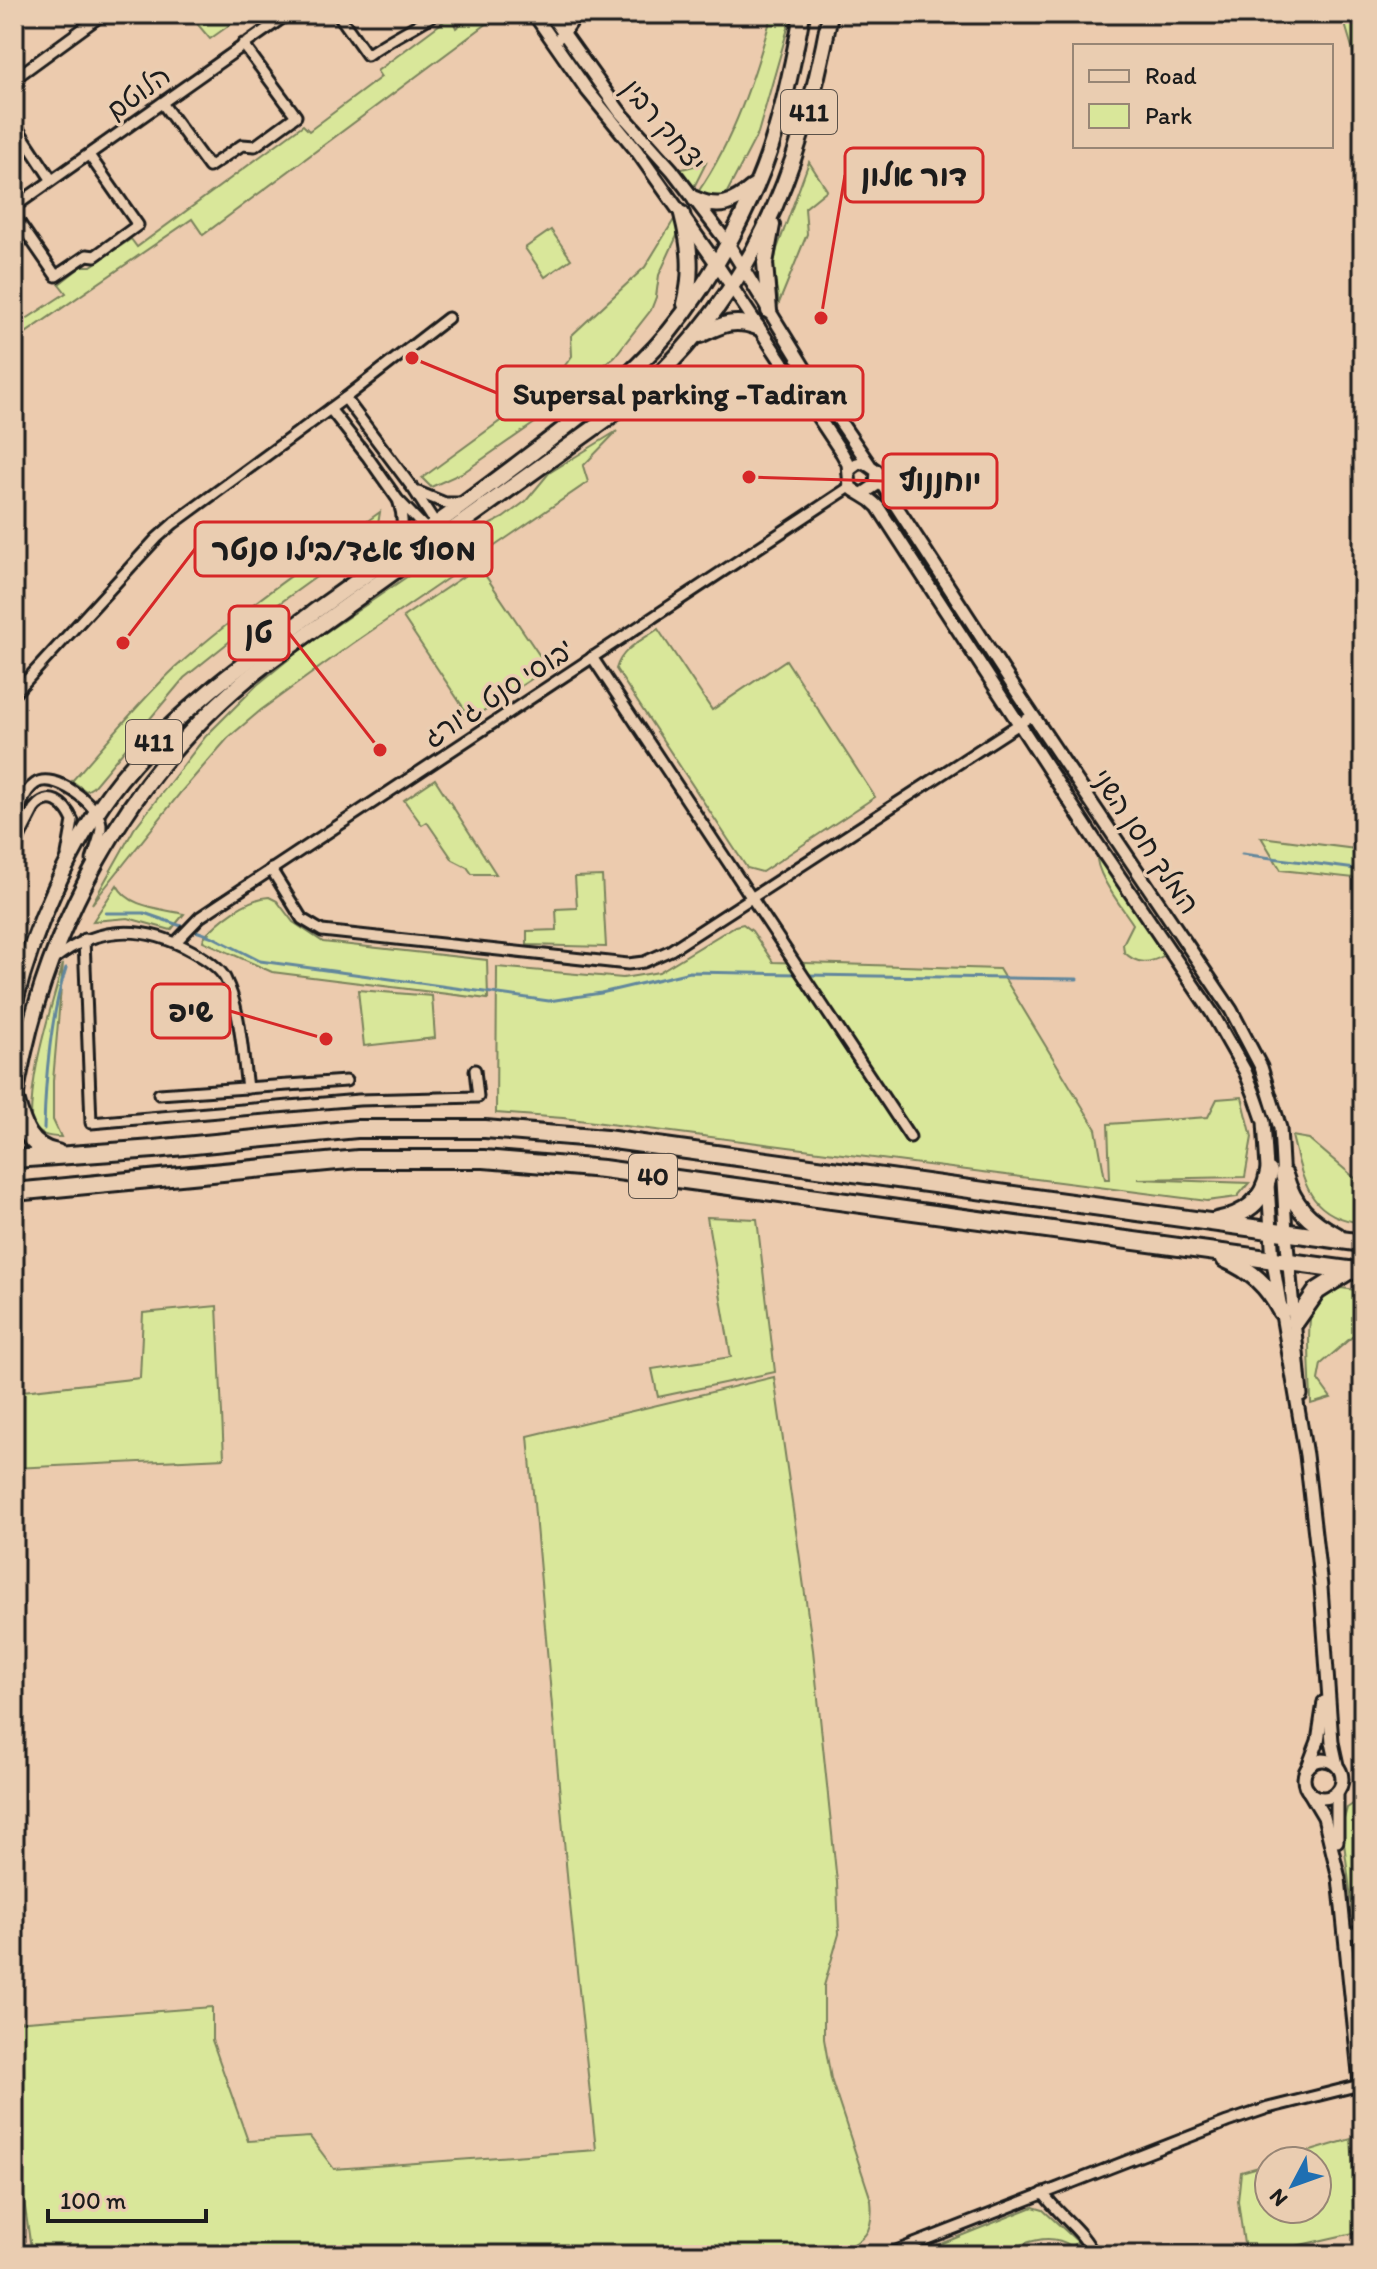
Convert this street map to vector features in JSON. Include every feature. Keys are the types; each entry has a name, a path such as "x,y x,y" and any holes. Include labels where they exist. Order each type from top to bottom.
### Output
{"highway":[{"path":"14,1102 31,1140 48,1151 70,1155"},
{"name":"40","path":"14,1159 357,1129 485,1129 606,1139 1358,1242"},
{"name":"40","path":"14,1192 358,1159 484,1159 603,1169 1356,1271"},
{"path":"1206,1223 1226,1219 1254,1205 1276,1174 1307,1219 1338,1236 1358,1242"},
{"path":"1205,1252 1232,1262 1256,1278 1271,1293 1281,1311"},
{"path":"1296,1321 1317,1291 1356,1271"}],"main road":[{"name":"411","path":"14,1102 30,1030 51,961 88,875 163,762 184,737 222,699 435,532 471,499 555,437 649,355 683,313 727,242 776,133 802,14"},
{"name":"411","path":"14,1005 35,938 62,874 97,811 158,736 201,697 391,556 435,532 617,413 656,379 693,339 732,287 788,180 810,108 830,14"},
{"path":"695,199 713,206 723,206 735,201 755,185"},
{"path":"769,311 765,263 776,208"},
{"path":"682,214 691,258 690,283 683,313"},
{"path":"693,339 727,322 757,327"}],"street":[{"path":"14,79 103,14"},
{"name":"הלוטם","path":"14,207 288,14"},
{"path":"338,14 367,55 435,14"},
{"name":"יצחק רבין","path":"534,14 716,263"},
{"name":"יצחק רבין","path":"550,14 620,112 695,199 742,267"},
{"path":"553,42 564,34 578,14"},
{"path":"162,103 209,167 242,145 255,146 296,116 243,44"},
{"path":"14,123 51,179"},
{"path":"14,215 56,276 87,255 95,256 138,225 89,155"},
{"path":"716,263 842,453 849,470 850,487 864,493 875,487 877,471 869,464 813,382 742,267"},
{"path":"14,694 157,538 194,506 345,398 448,318"},
{"path":"345,398 414,490 435,532"},
{"path":"330,409 398,500 435,532"},
{"path":"849,470 857,464 869,464"},
{"name":"המלך חסן השני","path":"878,478 1239,1025 1261,1067 1280,1128 1276,1174 1281,1262"},
{"name":"בוסי סנט ג'ורג'","path":"177,940 200,917 271,869 850,487"},
{"path":"414,490 445,503 471,499"},
{"name":"המלך חסן השני","path":"864,493 878,507 1212,1013 1245,1071 1264,1122 1276,1174"},
{"path":"391,556 402,528 403,513 398,500"},
{"path":"592,657 910,1137"},
{"path":"271,869 302,919 322,931 628,964 659,957 1033,715"},
{"path":"14,835 27,792 43,780 59,782 97,811 102,828 88,875"},
{"path":"14,848 39,803 57,800 71,815 74,827 62,874"},
{"path":"51,961 84,939 114,932 135,932 177,940 211,964 226,981 237,1016 247,1088"},
{"path":"84,939 91,1123 359,1100 478,1097 475,1070"},
{"path":"159,1094 346,1081"},
{"path":"1281,1262 1281,1311 1301,1424 1321,1587 1337,1765 1342,1776 1337,1792 1339,1878 1363,2112"},
{"path":"1281,1262 1296,1321 1301,1424"},
{"path":"1326,1666 1321,1727 1304,1780 1320,1805 1339,1878"},
{"path":"1307,1769 1321,1760 1337,1765"},
{"path":"1308,1790 1322,1797 1337,1792"},
{"path":"1346,1934 1363,1932"},
{"path":"886,2255 1254,2112 1360,2085"},
{"path":"1043,2193 1051,2205 1078,2229 1094,2255"}],"green space":[{"path":"189,14 245,14 210,39"},
{"path":"474,14 500,14 203,235 192,219 14,341 14,327 66,293 59,284 82,266 91,266 131,239 137,247 303,125 309,131 381,77 377,71 451,16 456,28"},
{"path":"772,14 792,14 758,133 723,200 710,200 698,192 722,151 742,106"},
{"path":"1342,14 1363,14 1363,84"},
{"path":"809,162 827,190 805,208 807,234 779,303 773,268 777,249"},
{"path":"706,163 693,189 678,170"},
{"path":"675,218 682,225 659,275 651,310 615,356 536,422 464,472 431,487 422,478 551,384 572,356 571,336 645,267"},
{"path":"551,230 571,259 545,277 525,248"},
{"path":"617,431 583,466 588,482 352,644 228,738 92,904 134,829 206,736 257,685 300,650 465,537 503,518 526,501 549,473"},
{"path":"380,512 373,536 255,621 184,678 93,787 86,791 72,781 135,709 199,647"},
{"path":"479,566 548,668 471,719 403,617"},
{"path":"658,629 712,710 786,660 875,797 762,872 747,868 616,669 627,650"},
{"path":"435,779 496,874 472,874 467,867 453,860 427,822 422,825 404,800"},
{"path":"1261,837 1363,850 1363,879 1281,870"},
{"path":"1097,853 1165,955 1143,962 1124,952 1123,944 1133,924 1104,880"},
{"path":"602,876 606,947 527,945 527,931 557,930 556,909 577,908 575,877"},
{"path":"117,885 122,893 137,903 184,914 171,930 128,918 93,921"},
{"path":"269,897 277,901 293,922 323,942 487,960 488,999 272,972 203,941 210,930 234,911"},
{"path":"743,924 752,931 773,962 999,969 1096,1129 1105,1179 1110,1179 1108,1124 1208,1117 1217,1099 1242,1097 1252,1137 1245,1177 1137,1179 1249,1183 1237,1197 1207,1201 563,1118 496,1113 497,967 623,978 659,972"},
{"path":"63,964 53,1081 53,1120 61,1137 56,1137 41,1133 31,1124 41,1043"},
{"path":"358,990 432,996 435,1038 364,1046"},
{"path":"1292,1136 1309,1139 1363,1185 1363,1223 1330,1213 1311,1195 1300,1169"},
{"path":"707,1217 757,1219 775,1372 658,1397 652,1369 731,1357"},
{"path":"1341,1288 1363,1291 1363,1335 1352,1337 1321,1364 1318,1380 1331,1398 1311,1404 1311,1311 1319,1298"},
{"path":"217,1306 224,1458 14,1468 14,1392 140,1378 143,1313"},
{"path":"774,1377 813,1650 837,1882 839,1934 824,1986 824,2039 831,2079 871,2200 871,2223 864,2236 831,2255 32,2255 14,2109 14,2022 212,2007 212,2040 248,2141 310,2137 334,2169 596,2150 568,1886 528,1436"},
{"path":"1363,1800 1363,1922 1354,1922 1342,1827 1347,1808"},
{"path":"1351,2139 1358,2232 1256,2255 1242,2255 1244,2244 1238,2201 1241,2172 1253,2169 1253,2225 1333,2225 1331,2145"},
{"path":"1033,2207 1043,2210 1078,2242 1071,2246 1051,2239 1040,2240 979,2256 913,2255"}],"waterway":[{"path":"1242,854 1363,870"},
{"path":"106,913 144,913 213,937 260,961 549,1001 601,993 690,972 798,974"},
{"path":"44,1129 50,1047 56,1005 66,968"},
{"path":"806,975 1077,979"}],"place":[{"name":"דור אלון","path":"821,318"},
{"name":"Supersal parking -Tadiran","path":"412,358"},
{"name":"יוחננוף","path":"749,477"},
{"name":"מסוף אגד/בילו סנטר","path":"123,643"},
{"name":"טן","path":"380,750"},
{"name":"שיפ","path":"326,1039"}]}
